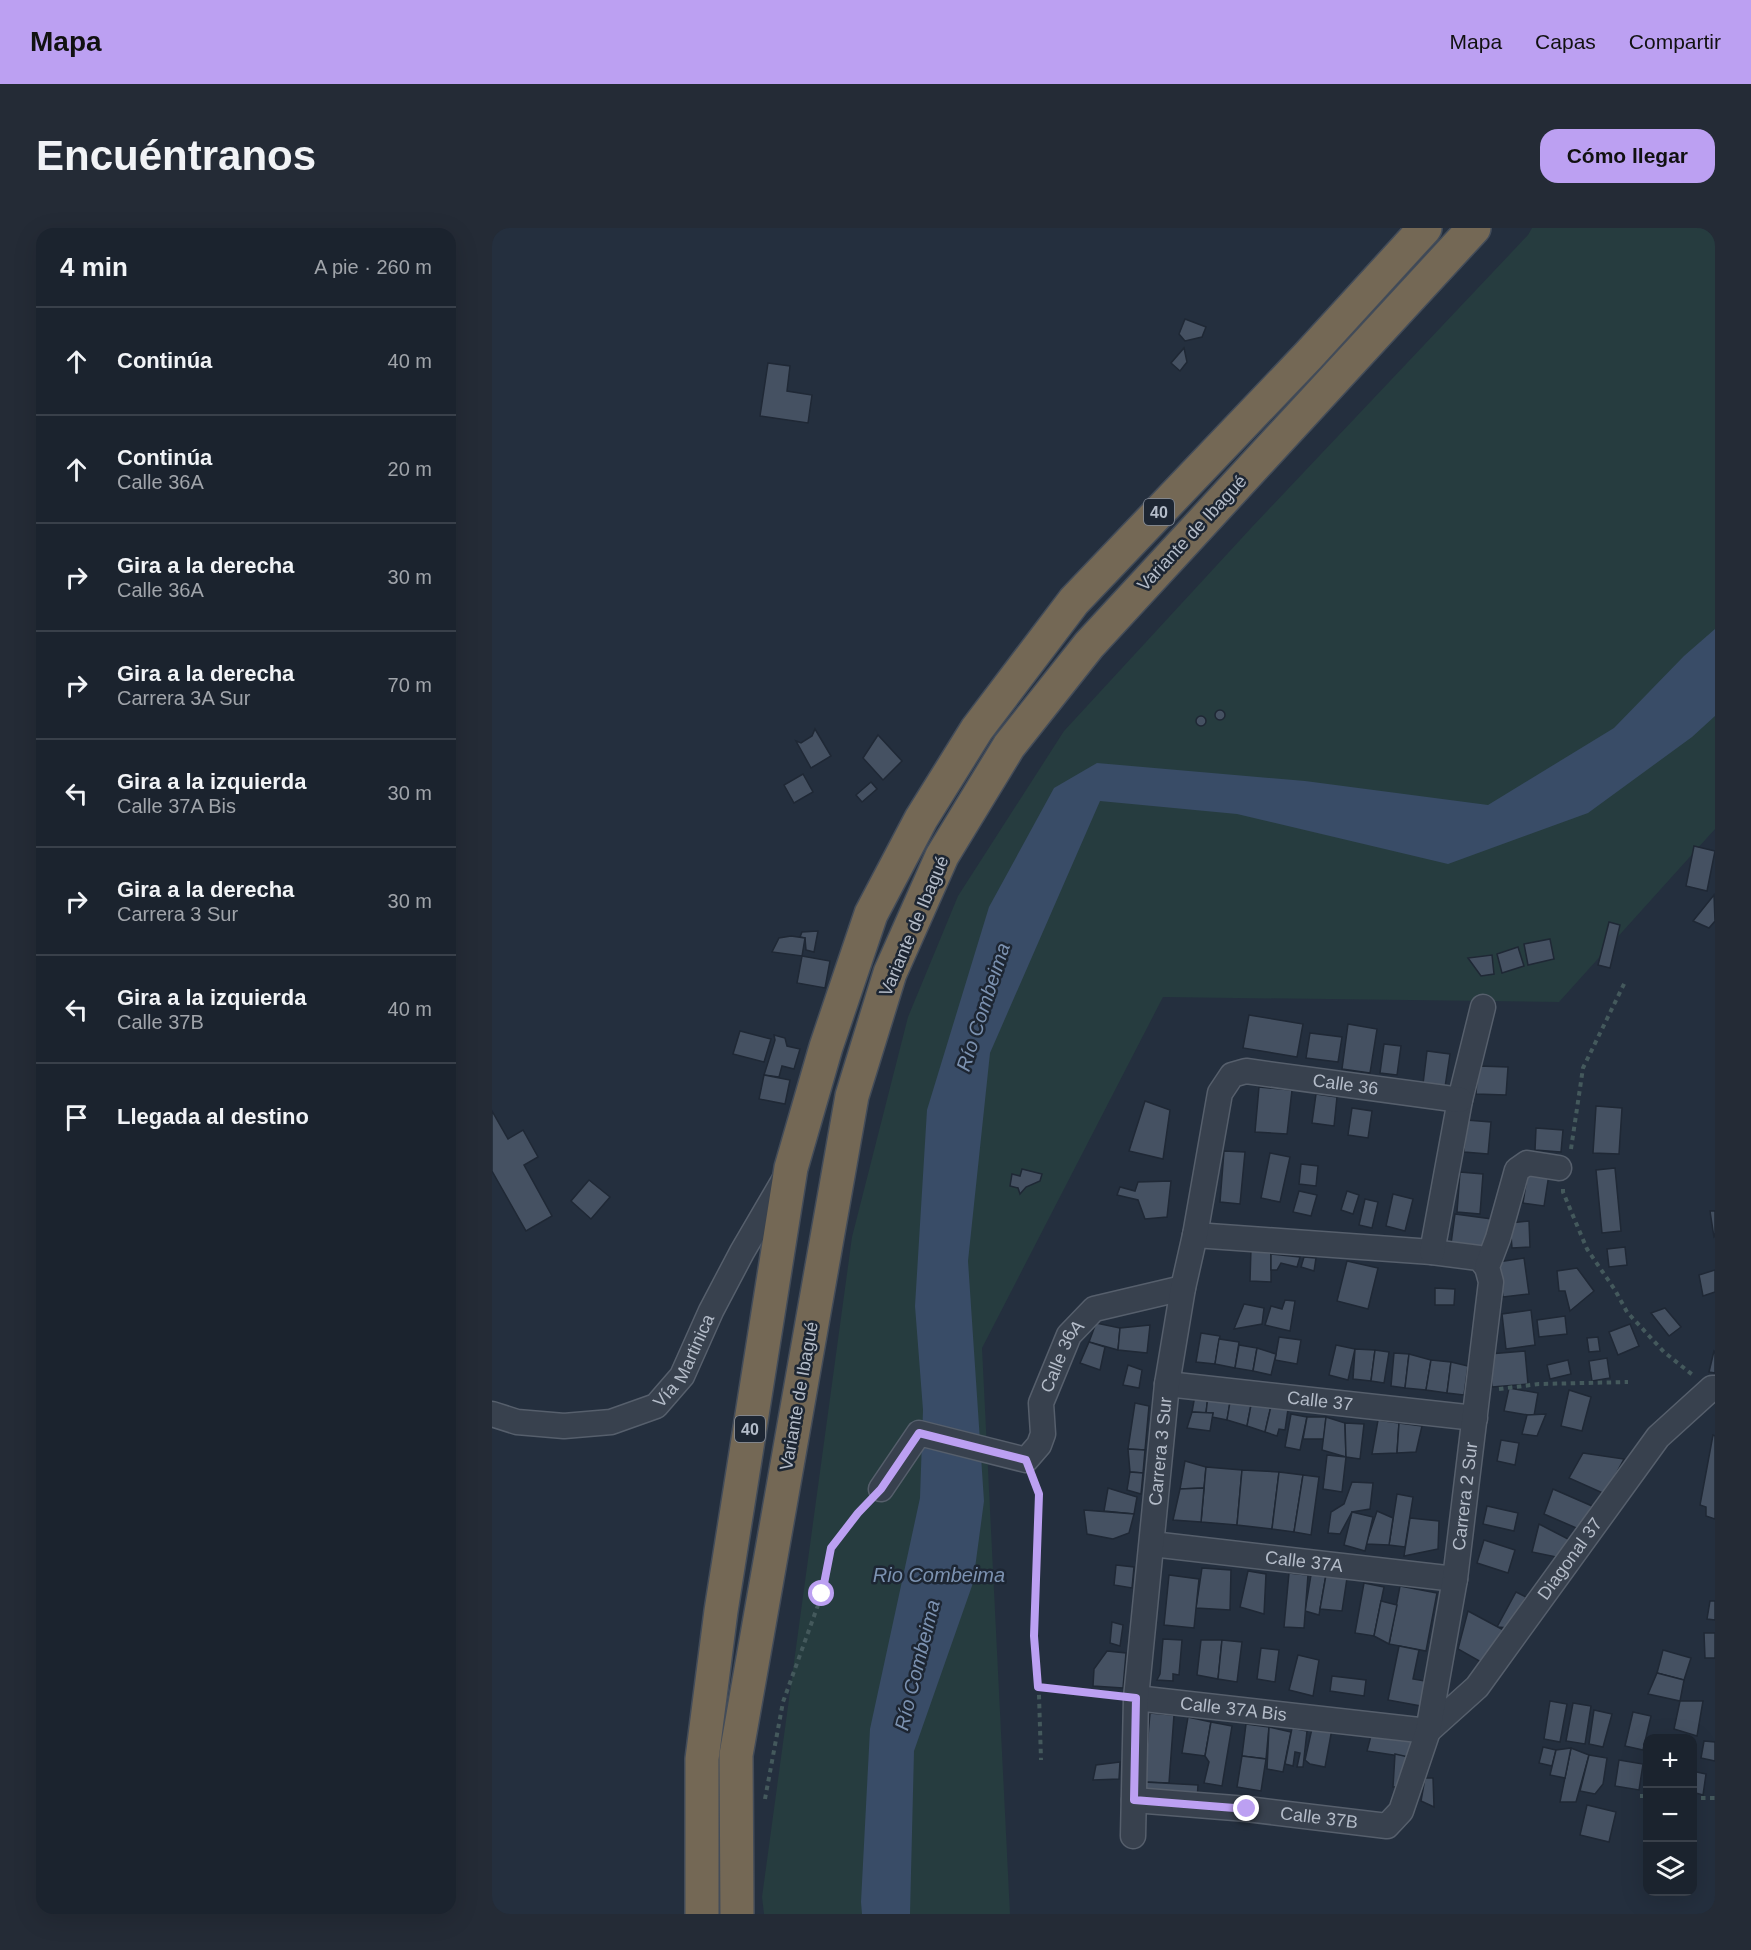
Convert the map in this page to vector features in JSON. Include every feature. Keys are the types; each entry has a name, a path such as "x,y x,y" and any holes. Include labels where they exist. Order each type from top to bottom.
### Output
{"highway":[{"name":"Variante de Ibagué","path":"702,1914 702,1760 721,1611 791,1168 826,1047 871,914 921,819 978,729 1074,601 1308,356 1425,228"},
{"name":"Variante de Ibagué","path":"736,1914 736,1755 852,1096 890,973 938,867 1009,746 1089,645 1474,228"}],"street":[{"path":"1431,1252 1460,1100 1483,1007"},
{"name":"Calle 36","path":"1232,1075 1246,1071 1460,1100"},
{"name":"Carrera 3 Sur","path":"1133,1836 1136,1698 1167,1384 1220,1093 1232,1075"},
{"name":"Carrera 2 Sur","path":"1394,1820 1401,1811 1428,1731 1455,1579 1491,1282 1487,1268 1517,1170 1527,1163 1565,1167"},
{"name":"Vía Martinica","path":"492,1414 517,1422 564,1426 611,1422 656,1406 682,1376 711,1311 791,1168"},
{"path":"1195,1235 1431,1252 1479,1258 1487,1268"},
{"name":"Calle 36A","path":"1026,1460 1039,1444 1043,1434 1041,1402 1069,1335 1094,1309 1183,1288"},
{"name":"Calle 37","path":"1167,1384 1475,1418"},
{"name":"Diagonal 37","path":"1428,1731 1477,1687 1658,1437 1713,1388"},
{"path":"881,1489 919,1433 1026,1460"},
{"name":"Calle 37A","path":"1152,1544 1455,1579"},
{"name":"Calle 37A Bis","path":"1136,1698 1428,1731"},
{"name":"Calle 37B","path":"1134,1800 1247,1809 1388,1826 1394,1820"}],"path":[{"path":"1625,982 1583,1068 1565,1167 1563,1192 1587,1249 1627,1312 1664,1352 1688,1372 1713,1388"},
{"path":"1478,1392 1539,1384 1628,1382"},
{"path":"1026,1460 1039,1494 1034,1636 1041,1760"},
{"path":"763,1807 783,1702 822,1594 831,1548 858,1513 881,1489"},
{"path":"1038,1687 1136,1698"},
{"path":"1697,1798 1715,1798"}],"green space":[{"path":"1532,228 1715,228 1715,829 1559,1002 1163,997 982,1348 1010,1914 764,1914 762,1897 852,1237 908,1017 958,896 1064,731 1252,527 1528,235"}],"water":[{"name":"Rio Combeima","path":"1715,629 1715,716 1692,737 1588,813 1448,864 1237,814 1100,801 990,1053 968,1261 984,1501 973,1583 914,1751 910,1914 862,1914 870,1729 920,1498 923,1410 915,1306 927,1110 989,907 1054,788 1097,763 1305,781 1488,805 1614,728 1684,656"}],"building":[{"path":"1185,319 1206,327 1202,337 1185,341 1179,334"},
{"path":"1184,348 1187,362 1180,371 1171,363"},
{"path":"768,363 790,366 787,391 812,395 808,423 760,416"},
{"path":"1220,710 1225,715 1220,720 1215,715"},
{"path":"1201,716 1205,717 1205,725 1201,726 1197,725 1196,721 1197,717"},
{"path":"815,729 831,756 811,768 796,741 801,743 812,736"},
{"path":"878,735 902,761 883,780 863,758"},
{"path":"803,774 813,792 794,803 784,785"},
{"path":"871,782 877,789 862,802 856,795"},
{"path":"1694,846 1715,851 1707,891 1686,886"},
{"path":"1714,895 1715,921 1709,928 1693,921"},
{"path":"1609,922 1620,925 1610,968 1598,965"},
{"path":"818,931 814,952 806,950 805,938 800,937 802,932"},
{"path":"791,936 805,938 802,956 772,952 779,938"},
{"path":"1550,939 1554,959 1528,965 1524,944"},
{"path":"1518,947 1524,966 1502,973 1497,954"},
{"path":"1492,955 1494,974 1481,976 1468,958"},
{"path":"802,956 830,961 825,988 797,983"},
{"path":"1249,1015 1303,1024 1297,1057 1243,1048"},
{"path":"1348,1024 1377,1029 1370,1073 1342,1069"},
{"path":"740,1031 771,1039 764,1062 733,1054"},
{"path":"1310,1033 1342,1037 1338,1062 1306,1058"},
{"path":"774,1035 785,1038 787,1046 800,1049 794,1069 782,1066 779,1077 764,1075 775,1040"},
{"path":"1384,1044 1401,1046 1397,1075 1380,1073"},
{"path":"1427,1051 1450,1054 1445,1087 1423,1084"},
{"path":"1478,1066 1508,1067 1506,1095 1476,1094"},
{"path":"764,1075 790,1080 785,1104 759,1099"},
{"path":"1259,1087 1292,1090 1287,1134 1255,1132"},
{"path":"1316,1094 1337,1097 1334,1126 1312,1123"},
{"path":"1145,1101 1170,1110 1163,1159 1129,1151"},
{"path":"1596,1106 1622,1108 1619,1154 1593,1153"},
{"path":"1352,1108 1372,1111 1368,1138 1348,1135"},
{"path":"492,1111 508,1139 523,1130 538,1157 524,1165 552,1216 526,1231 492,1171"},
{"path":"1466,1120 1491,1122 1488,1154 1464,1152"},
{"path":"1536,1128 1563,1130 1561,1152 1535,1150"},
{"path":"1224,1151 1245,1152 1240,1204 1220,1202"},
{"path":"1270,1153 1290,1157 1280,1202 1261,1198"},
{"path":"1301,1164 1318,1166 1316,1186 1299,1184"},
{"path":"1615,1168 1621,1231 1602,1233 1596,1170"},
{"path":"1022,1169 1042,1174 1040,1181 1026,1187 1020,1194 1018,1188 1010,1186 1012,1174 1020,1176"},
{"path":"1528,1171 1549,1174 1544,1206 1523,1203"},
{"path":"1460,1172 1483,1174 1480,1214 1457,1212"},
{"path":"589,1180 610,1197 591,1219 571,1201"},
{"path":"1171,1181 1167,1217 1145,1219 1138,1200 1117,1195 1120,1187 1135,1191 1138,1182"},
{"path":"1299,1191 1317,1195 1311,1216 1293,1212"},
{"path":"1347,1191 1359,1195 1353,1214 1341,1210"},
{"path":"1393,1194 1413,1199 1405,1231 1386,1226"},
{"path":"1365,1199 1378,1202 1372,1228 1359,1225"},
{"path":"1710,1211 1715,1211 1714,1237"},
{"path":"1455,1214 1492,1219 1488,1249 1451,1244"},
{"path":"1529,1221 1530,1247 1512,1248 1510,1223"},
{"path":"1625,1247 1627,1265 1609,1267 1607,1249"},
{"path":"1251,1248 1271,1249 1271,1282 1250,1281"},
{"path":"1271,1254 1300,1257 1297,1267 1281,1263 1277,1270 1271,1270"},
{"path":"1304,1257 1316,1258 1314,1271 1301,1267"},
{"path":"1524,1258 1529,1294 1503,1297 1498,1262"},
{"path":"1347,1261 1378,1268 1368,1309 1337,1301"},
{"path":"1577,1268 1594,1291 1570,1311 1565,1291 1559,1291 1557,1271"},
{"path":"1715,1270 1715,1292 1703,1296 1699,1275"},
{"path":"1435,1288 1455,1289 1454,1305 1435,1305"},
{"path":"1285,1300 1295,1301 1290,1331 1265,1325 1271,1306 1282,1309"},
{"path":"1244,1304 1264,1308 1262,1324 1234,1329"},
{"path":"1665,1308 1681,1327 1669,1336 1651,1313"},
{"path":"1531,1310 1535,1345 1506,1349 1502,1314"},
{"path":"1565,1316 1567,1334 1539,1337 1537,1320"},
{"path":"1096,1323 1120,1328 1118,1350 1089,1342"},
{"path":"1630,1324 1639,1346 1618,1355 1609,1332"},
{"path":"1150,1325 1147,1353 1118,1350 1120,1328"},
{"path":"1201,1333 1220,1336 1215,1364 1196,1362"},
{"path":"1279,1337 1301,1340 1297,1364 1275,1360"},
{"path":"1598,1337 1600,1351 1589,1352 1587,1338"},
{"path":"1219,1339 1239,1342 1235,1368 1215,1364"},
{"path":"1089,1342 1105,1347 1100,1370 1080,1363"},
{"path":"1239,1345 1257,1348 1253,1371 1235,1368"},
{"path":"1336,1345 1355,1349 1348,1380 1329,1375"},
{"path":"1257,1348 1276,1354 1271,1375 1253,1371"},
{"path":"1355,1349 1375,1350 1371,1381 1353,1379"},
{"path":"1375,1350 1389,1352 1384,1383 1371,1381"},
{"path":"1525,1351 1528,1384 1492,1387 1489,1354"},
{"path":"1715,1352 1715,1373 1709,1372"},
{"path":"1394,1353 1409,1354 1405,1388 1391,1386"},
{"path":"1409,1354 1431,1360 1426,1390 1405,1388"},
{"path":"1607,1358 1610,1378 1592,1381 1589,1361"},
{"path":"1431,1360 1451,1362 1447,1393 1426,1390"},
{"path":"1568,1360 1571,1374 1550,1379 1547,1365"},
{"path":"1451,1362 1468,1366 1464,1395 1447,1393"},
{"path":"1128,1365 1142,1370 1139,1388 1123,1385"},
{"path":"1509,1388 1538,1393 1534,1416 1504,1411"},
{"path":"1569,1390 1591,1397 1582,1431 1561,1426"},
{"path":"1195,1395 1208,1396 1206,1413 1192,1412"},
{"path":"1208,1396 1230,1402 1227,1420 1212,1417 1213,1413 1206,1413"},
{"path":"1230,1402 1251,1405 1247,1426 1227,1420"},
{"path":"1135,1403 1149,1406 1145,1450 1128,1449"},
{"path":"1251,1405 1271,1406 1265,1432 1247,1426"},
{"path":"1271,1406 1288,1409 1285,1430 1279,1429 1277,1436 1265,1432"},
{"path":"1192,1412 1213,1413 1210,1431 1187,1428"},
{"path":"1291,1414 1307,1417 1300,1450 1285,1447"},
{"path":"1546,1414 1537,1436 1522,1434 1527,1415"},
{"path":"1307,1417 1326,1417 1324,1439 1303,1439"},
{"path":"1326,1417 1345,1423 1346,1457 1322,1450"},
{"path":"1378,1420 1399,1423 1397,1453 1372,1454"},
{"path":"1345,1423 1364,1424 1360,1459 1346,1457"},
{"path":"1399,1423 1422,1426 1416,1452 1397,1453"},
{"path":"1713,1435 1715,1436 1715,1519 1706,1516 1706,1507 1700,1505"},
{"path":"1501,1440 1519,1443 1515,1465 1497,1461"},
{"path":"1128,1449 1145,1450 1143,1473 1130,1472"},
{"path":"1583,1453 1624,1459 1605,1494 1569,1478"},
{"path":"1327,1455 1346,1457 1342,1492 1323,1489"},
{"path":"1185,1461 1206,1467 1204,1488 1180,1489"},
{"path":"1206,1467 1242,1470 1237,1525 1201,1522"},
{"path":"1242,1470 1279,1472 1272,1529 1237,1525"},
{"path":"1130,1472 1143,1473 1141,1494 1127,1490"},
{"path":"1279,1472 1303,1475 1294,1532 1272,1529"},
{"path":"1303,1475 1319,1477 1311,1535 1294,1532"},
{"path":"1352,1482 1373,1483 1370,1509 1352,1512 1340,1534 1328,1533 1331,1512 1344,1504"},
{"path":"1108,1488 1137,1497 1134,1514 1104,1511"},
{"path":"1204,1488 1201,1522 1173,1520 1180,1489"},
{"path":"1553,1489 1592,1506 1581,1530 1544,1514"},
{"path":"1397,1494 1413,1497 1405,1547 1389,1545"},
{"path":"1487,1506 1518,1513 1514,1531 1483,1524"},
{"path":"1084,1510 1134,1514 1129,1533 1113,1539 1087,1534"},
{"path":"1377,1511 1393,1518 1389,1545 1366,1544"},
{"path":"1352,1512 1373,1517 1365,1551 1344,1545"},
{"path":"1410,1518 1439,1521 1438,1549 1404,1556"},
{"path":"1539,1524 1570,1540 1561,1558 1532,1552"},
{"path":"1484,1540 1515,1550 1508,1573 1477,1563"},
{"path":"1116,1565 1134,1567 1132,1588 1114,1585"},
{"path":"1202,1568 1231,1570 1230,1610 1196,1608"},
{"path":"1312,1569 1326,1575 1319,1615 1305,1611"},
{"path":"1248,1571 1266,1574 1264,1614 1240,1607"},
{"path":"1289,1573 1308,1575 1304,1628 1284,1627"},
{"path":"1169,1575 1199,1579 1194,1628 1164,1625"},
{"path":"1326,1575 1347,1578 1342,1611 1320,1609"},
{"path":"1364,1583 1384,1587 1374,1636 1355,1633"},
{"path":"1400,1586 1437,1593 1426,1651 1389,1644"},
{"path":"1516,1592 1526,1597 1510,1628 1497,1627"},
{"path":"1381,1601 1397,1605 1389,1644 1374,1636"},
{"path":"1710,1601 1715,1601 1715,1620 1707,1619"},
{"path":"1468,1611 1509,1633 1481,1662 1458,1649"},
{"path":"1112,1622 1123,1625 1120,1646 1110,1643"},
{"path":"1704,1633 1715,1633 1715,1658 1705,1658"},
{"path":"1163,1639 1182,1640 1179,1675 1173,1674 1173,1681 1157,1680 1160,1674"},
{"path":"1201,1640 1222,1640 1218,1679 1197,1675"},
{"path":"1222,1640 1242,1642 1237,1682 1218,1679"},
{"path":"1399,1646 1419,1650 1413,1679 1425,1681 1421,1706 1388,1700"},
{"path":"1261,1648 1279,1650 1275,1682 1257,1679"},
{"path":"1663,1650 1691,1658 1684,1680 1657,1673"},
{"path":"1107,1651 1126,1653 1123,1688 1093,1686 1094,1669"},
{"path":"1298,1655 1319,1660 1313,1696 1289,1690"},
{"path":"1657,1673 1684,1680 1680,1701 1648,1694"},
{"path":"1332,1676 1366,1680 1364,1696 1330,1691"},
{"path":"1550,1701 1567,1704 1560,1742 1544,1739"},
{"path":"1680,1701 1703,1701 1697,1736 1697,1734 1674,1729"},
{"path":"1573,1703 1591,1706 1585,1744 1566,1741"},
{"path":"1594,1710 1612,1714 1603,1747 1589,1744"},
{"path":"1633,1712 1651,1716 1647,1734 1643,1734 1643,1750 1625,1746"},
{"path":"1150,1713 1174,1715 1169,1783 1144,1782"},
{"path":"1188,1717 1211,1722 1205,1756 1182,1753"},
{"path":"1211,1722 1232,1726 1222,1786 1204,1783 1209,1762 1205,1756"},
{"path":"1246,1724 1269,1727 1266,1759 1242,1756"},
{"path":"1313,1724 1332,1729 1325,1767 1310,1764 1305,1760"},
{"path":"1269,1727 1291,1732 1283,1772 1267,1769"},
{"path":"1292,1728 1307,1731 1303,1767 1297,1767 1300,1753 1295,1752 1293,1766 1285,1764"},
{"path":"1372,1732 1412,1736 1413,1758 1367,1751"},
{"path":"1704,1741 1715,1742 1715,1761 1701,1758"},
{"path":"1543,1747 1556,1750 1552,1766 1539,1763"},
{"path":"1571,1748 1589,1755 1576,1802 1560,1802"},
{"path":"1571,1748 1565,1778 1550,1775 1556,1750"},
{"path":"1395,1754 1413,1758 1403,1787 1393,1787"},
{"path":"1589,1755 1607,1758 1603,1784 1595,1794 1580,1791"},
{"path":"1242,1756 1266,1759 1261,1791 1237,1787"},
{"path":"1619,1760 1643,1764 1639,1790 1615,1786"},
{"path":"1120,1762 1119,1779 1093,1780 1096,1765"},
{"path":"1697,1772 1706,1774 1703,1795 1697,1793"},
{"path":"1425,1778 1433,1778 1434,1807 1421,1801"},
{"path":"1144,1782 1198,1785 1197,1800 1144,1797"},
{"path":"1587,1805 1616,1812 1609,1842 1580,1835"}],"route":[{"path":"822,1594 831,1548 858,1513 881,1489 919,1433 1026,1460 1039,1494 1034,1636 1038,1687 1136,1698 1134,1800 1247,1809"}],"water label":[{"name":"Río Combeima","path":"983,1007"},
{"name":"Río Combeima","path":"917,1665"}]}
